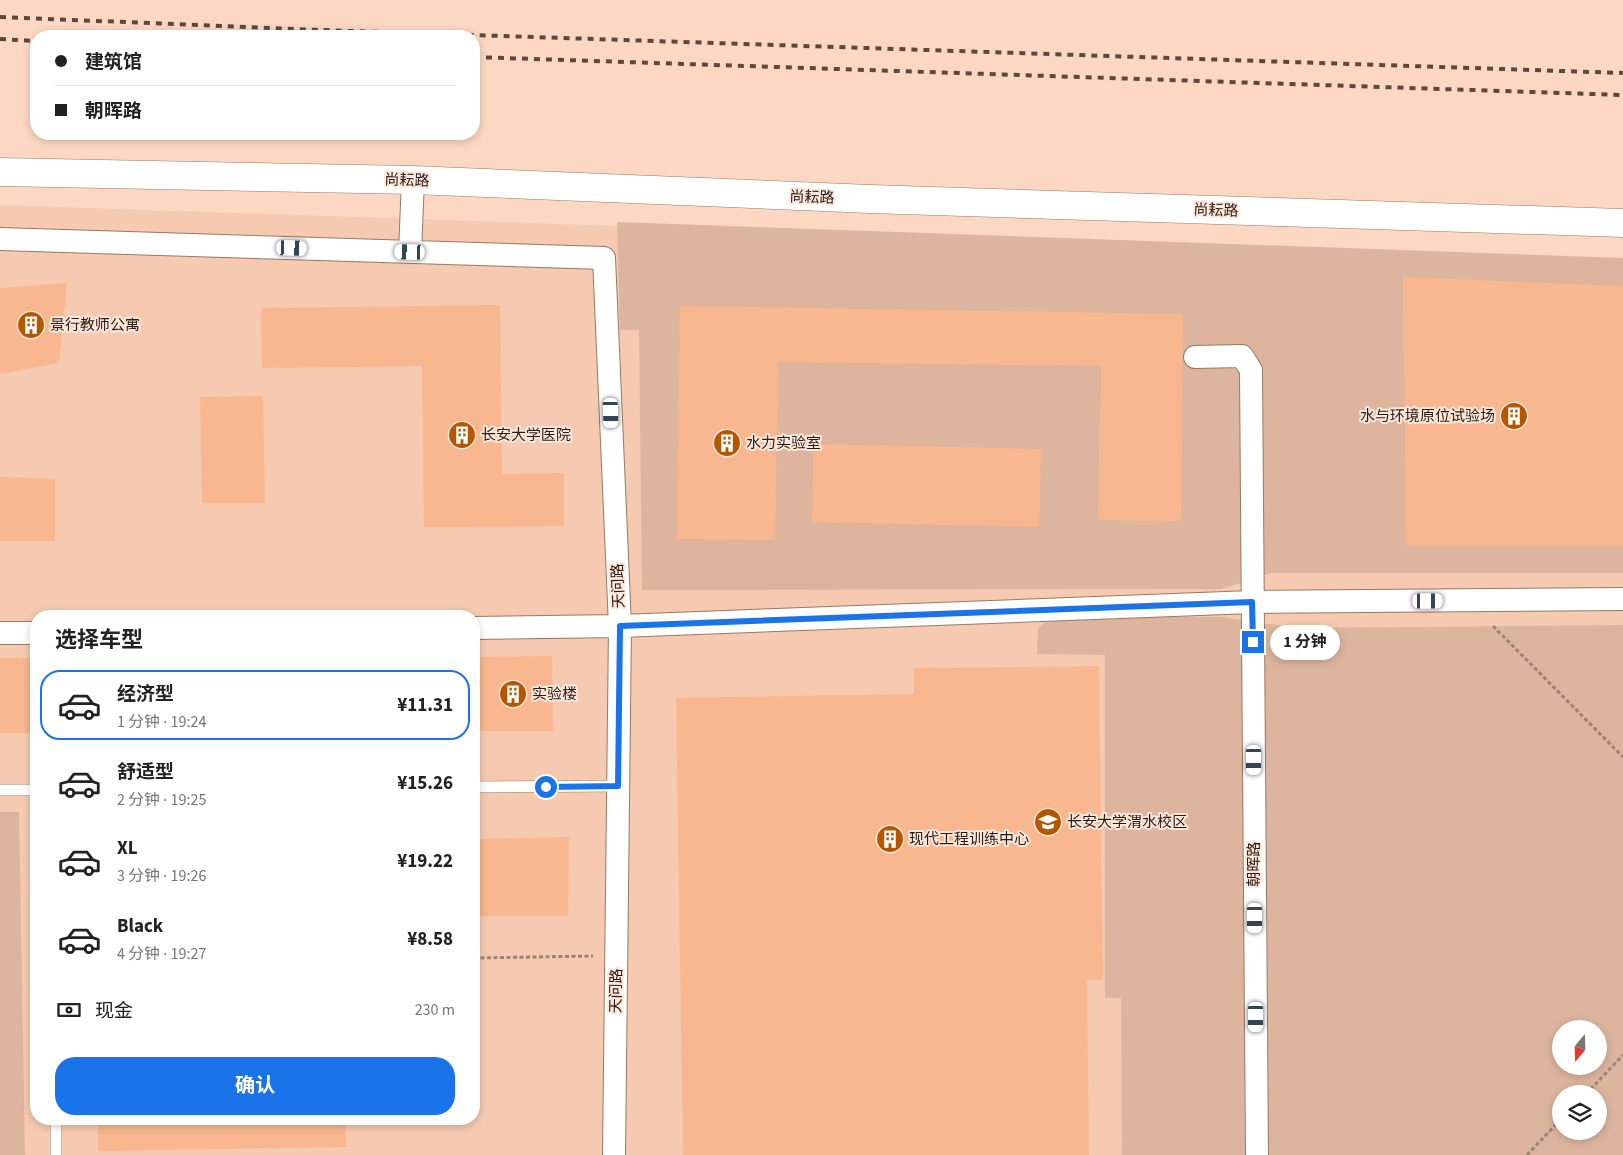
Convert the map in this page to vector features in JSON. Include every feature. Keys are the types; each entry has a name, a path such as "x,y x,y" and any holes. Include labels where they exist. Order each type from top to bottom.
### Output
{"street":[{"name":"尚耘路","path":"0,172 413,180 889,200 1623,223"},
{"path":"0,239 410,252 413,180"},
{"name":"天问路","path":"410,252 604,258 620,626 614,1155"},
{"name":"朝晖路","path":"1195,357 1242,356 1251,370 1257,1155"},
{"path":"480,628 620,626 1252,602 1623,599"},
{"path":"0,633 30,633"}],"lane":[{"path":"480,787 618,786"},
{"path":"0,790 30,790"},
{"path":"56,1125 56,1155"}],"path":[{"path":"1487,600 1488,620 1623,757"},
{"path":"480,958 616,956"},
{"path":"1595,1085 1623,1055"},
{"path":"1527,1155 1552,1129"}],"shaded area":[{"name":"长安大学渭水校区","path":"0,205 1623,260 1623,1155 0,1155"},
{"path":"617,222 1623,258 1623,573 1271,573 1222,589 642,590 639,330 620,330"},
{"path":"1050,617 1223,617 1296,628 1623,625 1623,1155 1122,1155 1121,998 1105,998 1105,655 1037,654 1038,628"},
{"path":"0,812 19,812 25,1155 0,1155"}],"building":[{"name":"水与环境原位试验场","path":"1403,277 1623,286 1623,546 1406,546"},
{"name":"景行教师公寓","path":"67,283 59,363 0,374 0,288"},
{"name":"长安大学医院","path":"500,305 502,474 564,473 564,526 424,527 422,366 262,368 261,308"},
{"name":"水力实验室","path":"680,306 1183,314 1181,521 1098,520 1101,366 778,362 775,540 677,539"},
{"path":"263,396 265,503 202,503 200,397"},
{"path":"813,444 1041,449 1039,527 812,522"},
{"path":"0,477 55,479 55,541 0,541"},
{"name":"实验楼","path":"552,656 553,731 480,731 480,657"},
{"path":"0,658 30,658 30,733 0,733"},
{"name":"现代工程训练中心","path":"1099,666 1103,980 1087,980 1089,1155 683,1155 676,698 914,694 914,668"},
{"path":"569,837 568,916 480,916 480,839"},
{"path":"98,1125 345,1125 346,1147 98,1151"}],"railway":[{"path":"0,17 321,30"},
{"path":"480,35 1623,73"},
{"path":"0,39 30,41"},
{"path":"480,57 1623,95"}],"place":[{"name":"景行教师公寓","path":"31,325"},
{"name":"水与环境原位试验场","path":"1514,416"},
{"name":"长安大学医院","path":"462,435"},
{"name":"水力实验室","path":"727,443"},
{"name":"实验楼","path":"513,694"},
{"name":"长安大学渭水校区","path":"1048,822"},
{"name":"现代工程训练中心","path":"890,839"}],"route":[{"path":"546,787 618,786 620,626 1252,602 1253,642"}]}
